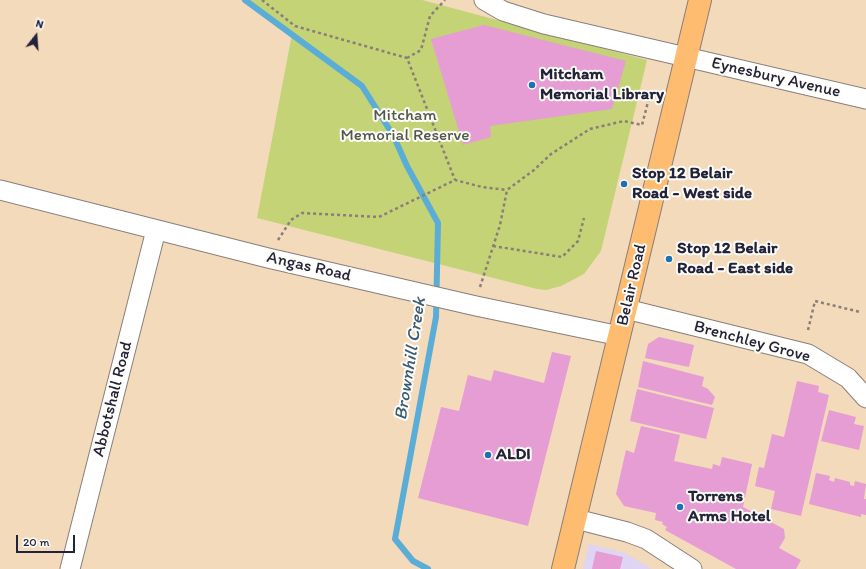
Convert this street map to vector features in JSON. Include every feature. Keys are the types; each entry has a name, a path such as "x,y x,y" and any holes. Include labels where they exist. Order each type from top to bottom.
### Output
{"main road":[{"name":"Belair Road","path":"564,569 700,0"}],"street":[{"name":"Eynesbury Avenue","path":"484,0 503,11 529,20 866,99"},
{"name":"Angas Road","path":"0,190 268,258 470,304 620,336"},
{"name":"Abbotshall Road","path":"70,569 156,230"},
{"name":"Brenchley Grove","path":"626,309 808,354 848,378 866,398"},
{"path":"576,519 627,532 646,539 692,569"}],"path":[{"path":"262,0 295,26 407,58 421,50 430,16 446,0"},
{"path":"407,58 455,180"},
{"path":"470,304 483,276 500,226 507,190 534,170 551,154 590,129 624,121 642,126 649,98"},
{"path":"268,258 291,220 302,213 379,217 455,180 482,187 507,190"},
{"path":"493,246 562,257 578,241 584,218"},
{"path":"808,330 815,301 860,312"}],"shaded area":[{"path":"589,544 625,553 652,569 583,569"}],"green space":[{"name":"Mitcham Memorial Reserve","path":"249,0 422,0 647,60 601,251 584,274 561,286 546,290 537,289 257,218 292,34"}],"building":[{"name":"Mitcham Memorial Library","path":"484,25 626,61 612,109 490,126 491,137 463,145 431,39"},
{"path":"659,337 694,345 689,367 645,358 648,344"},
{"name":"ALDI","path":"552,352 571,356 528,526 418,498 441,407 459,411 468,375 491,381 494,370 544,383"},
{"path":"643,361 704,377 702,386 708,389 715,397 712,405 638,387"},
{"path":"797,381 819,386 818,392 829,395 801,516 771,509 775,491 755,486 759,467 764,468 772,434 784,437"},
{"path":"637,389 714,408 706,439 630,421"},
{"path":"829,410 856,417 854,424 864,426 859,450 821,441"},
{"path":"641,426 680,435 674,461 712,469 713,464 720,466 722,457 752,464 743,507 784,529 785,538 779,548 801,560 796,569 736,569 665,530 667,527 662,524 663,522 655,520 656,513 624,506 616,494 626,450 634,453"},
{"path":"816,473 830,476 829,480 834,482 835,478 850,482 850,485 854,486 855,481 866,484 864,499 866,499 866,515 861,514 861,517 809,504"},
{"path":"596,551 623,557 620,569 592,569"}],"waterway":[{"name":"Brownhill Creek","path":"245,0 362,86 393,135 407,166 438,223 436,317 395,539 413,561 428,569"}],"place":[{"name":"Mitcham Memorial Library","path":"532,85"},
{"name":"Stop 12 Belair Road - West side","path":"624,184"},
{"name":"Stop 12 Belair Road - East side","path":"669,259"},
{"name":"ALDI","path":"488,455"},
{"name":"Torrens Arms Hotel","path":"680,507"}]}
